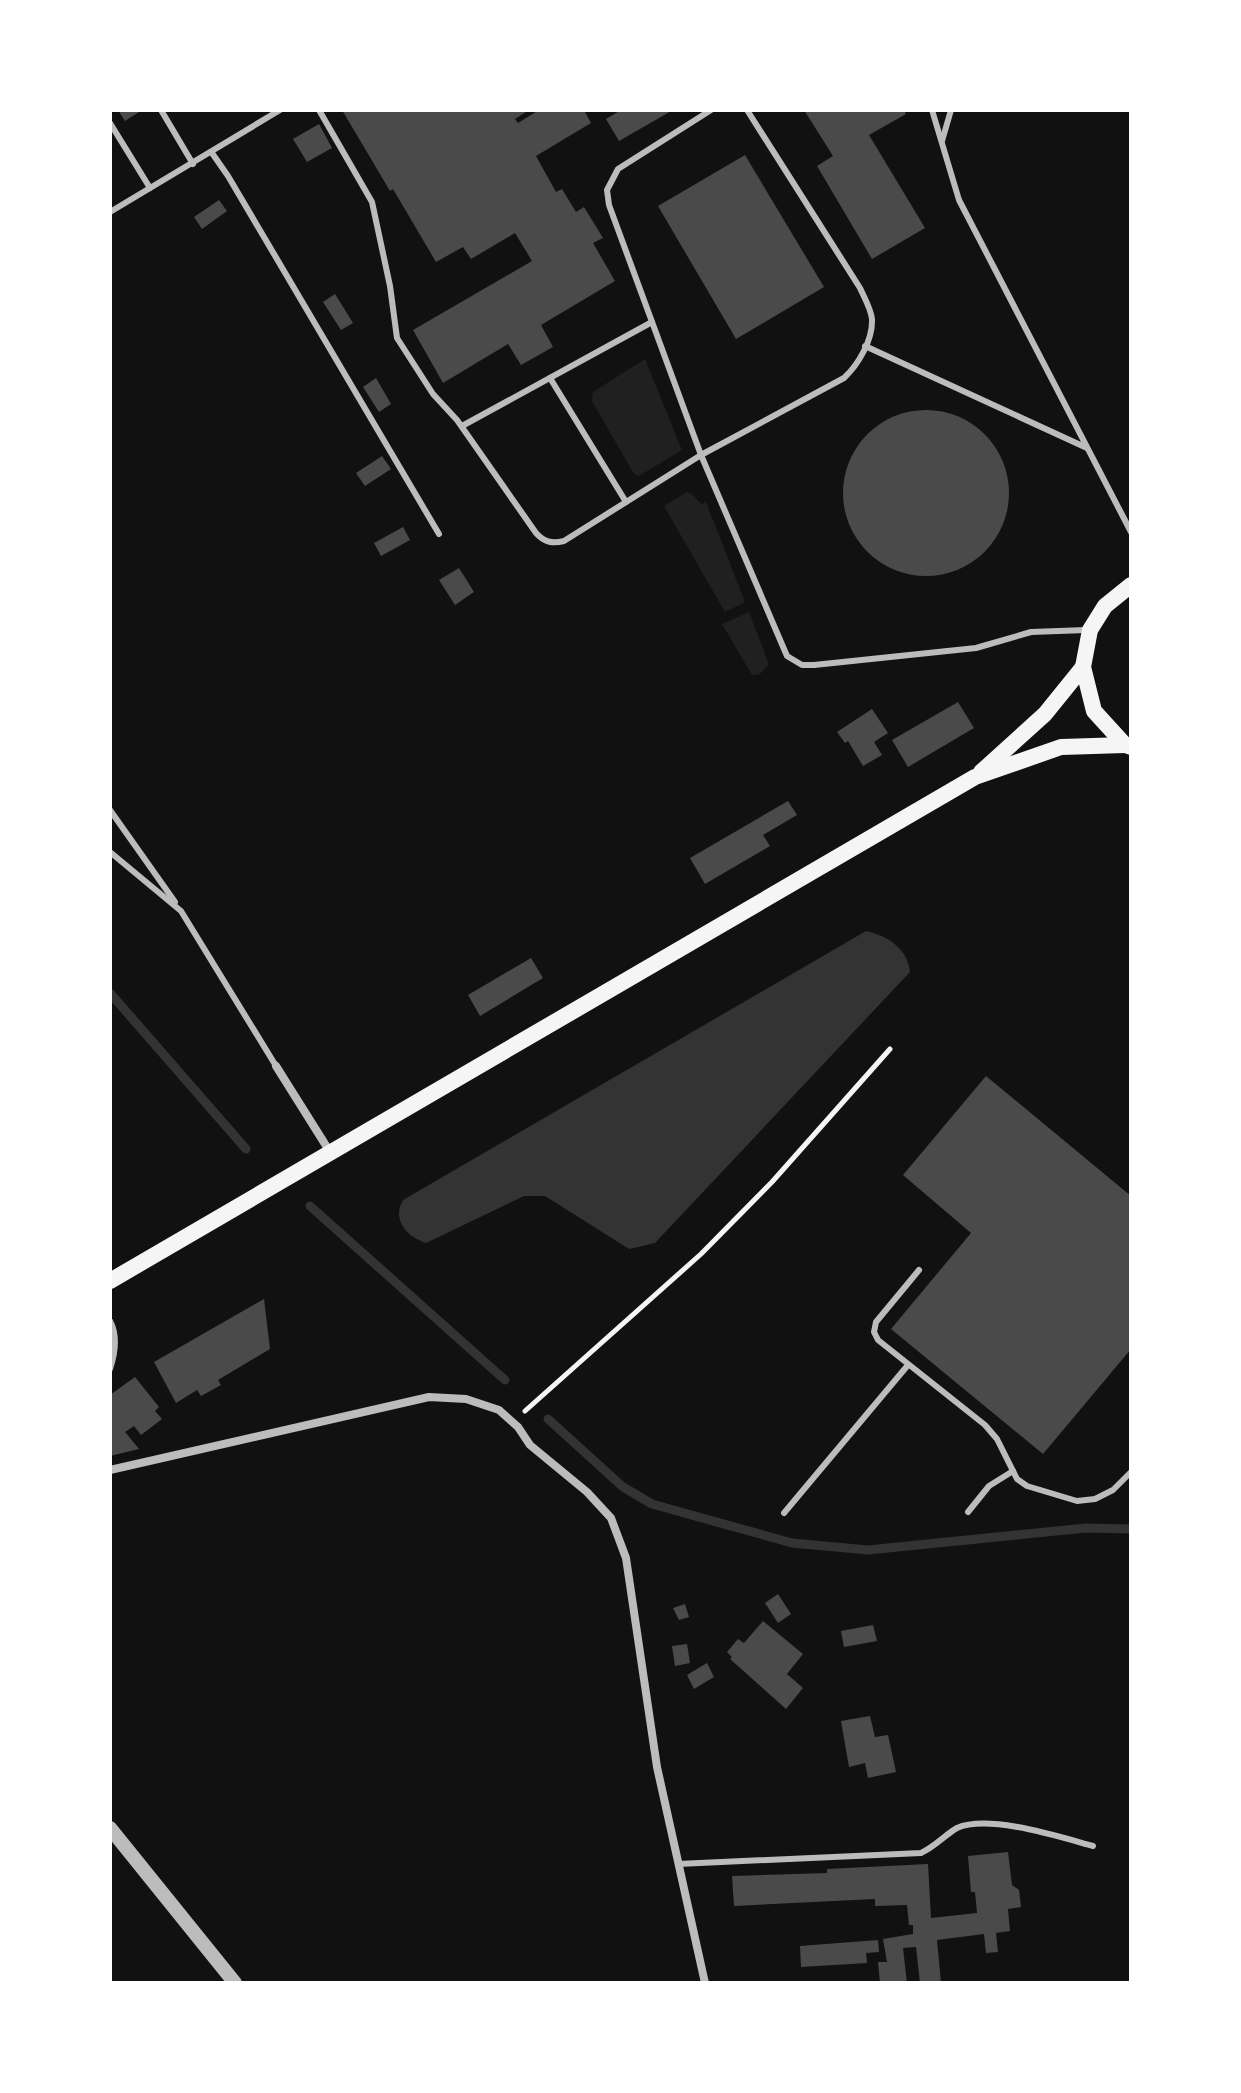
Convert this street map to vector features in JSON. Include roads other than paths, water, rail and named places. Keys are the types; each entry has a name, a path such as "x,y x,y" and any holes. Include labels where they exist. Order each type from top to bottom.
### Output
{"main road":[{"path":"1128,746 1094,711 1083,667 1090,630 1105,606 1131,585"},
{"path":"975,777 1045,714 1083,667"},
{"path":"110,1281 975,777 1061,747 1128,746"}],"street":[{"path":"276,1066 330,1152"},
{"path":"110,1470 429,1397 466,1399 499,1410 530,1445 587,1492 611,1518 626,1558 657,1767 705,1983"},
{"path":"110,1828 235,1983"}],"lane":[{"path":"161,110 193,164"},
{"path":"110,212 280,110"},
{"path":"319,110 372,202 390,286 397,338 433,394 462,426 541,539 549,542 564,541 701,455 844,378 855,368 872,320 860,288 747,110"},
{"path":"711,110 628,161 618,169 607,190 609,205 701,455 782,648 793,661 814,665 986,647 1031,632 1090,630"},
{"path":"932,110 959,200 1131,532"},
{"path":"941,145 951,110"},
{"path":"110,123 150,188"},
{"path":"212,153 439,534"},
{"path":"462,426 652,322"},
{"path":"865,346 1088,448"},
{"path":"550,378 626,502"},
{"path":"110,810 181,911 276,1066"},
{"path":"110,852 181,911"},
{"path":"919,1270 876,1322 874,1332 878,1340 985,1425 997,1439 1017,1479 1027,1486 1077,1501 1095,1499 1113,1490 1131,1472"},
{"path":"110,1321 114,1329 114,1355 110,1369"},
{"path":"784,1513 908,1365"},
{"path":"968,1512 989,1486 1013,1471"},
{"path":"678,1864 921,1853 937,1846 954,1829 964,1826 1024,1827 1093,1846"}],"waterway":[{"path":"110,993 246,1149"},
{"path":"310,1206 505,1380"},
{"path":"548,1419 623,1487 652,1504 792,1543 868,1550 1086,1528 1131,1529"}]}
